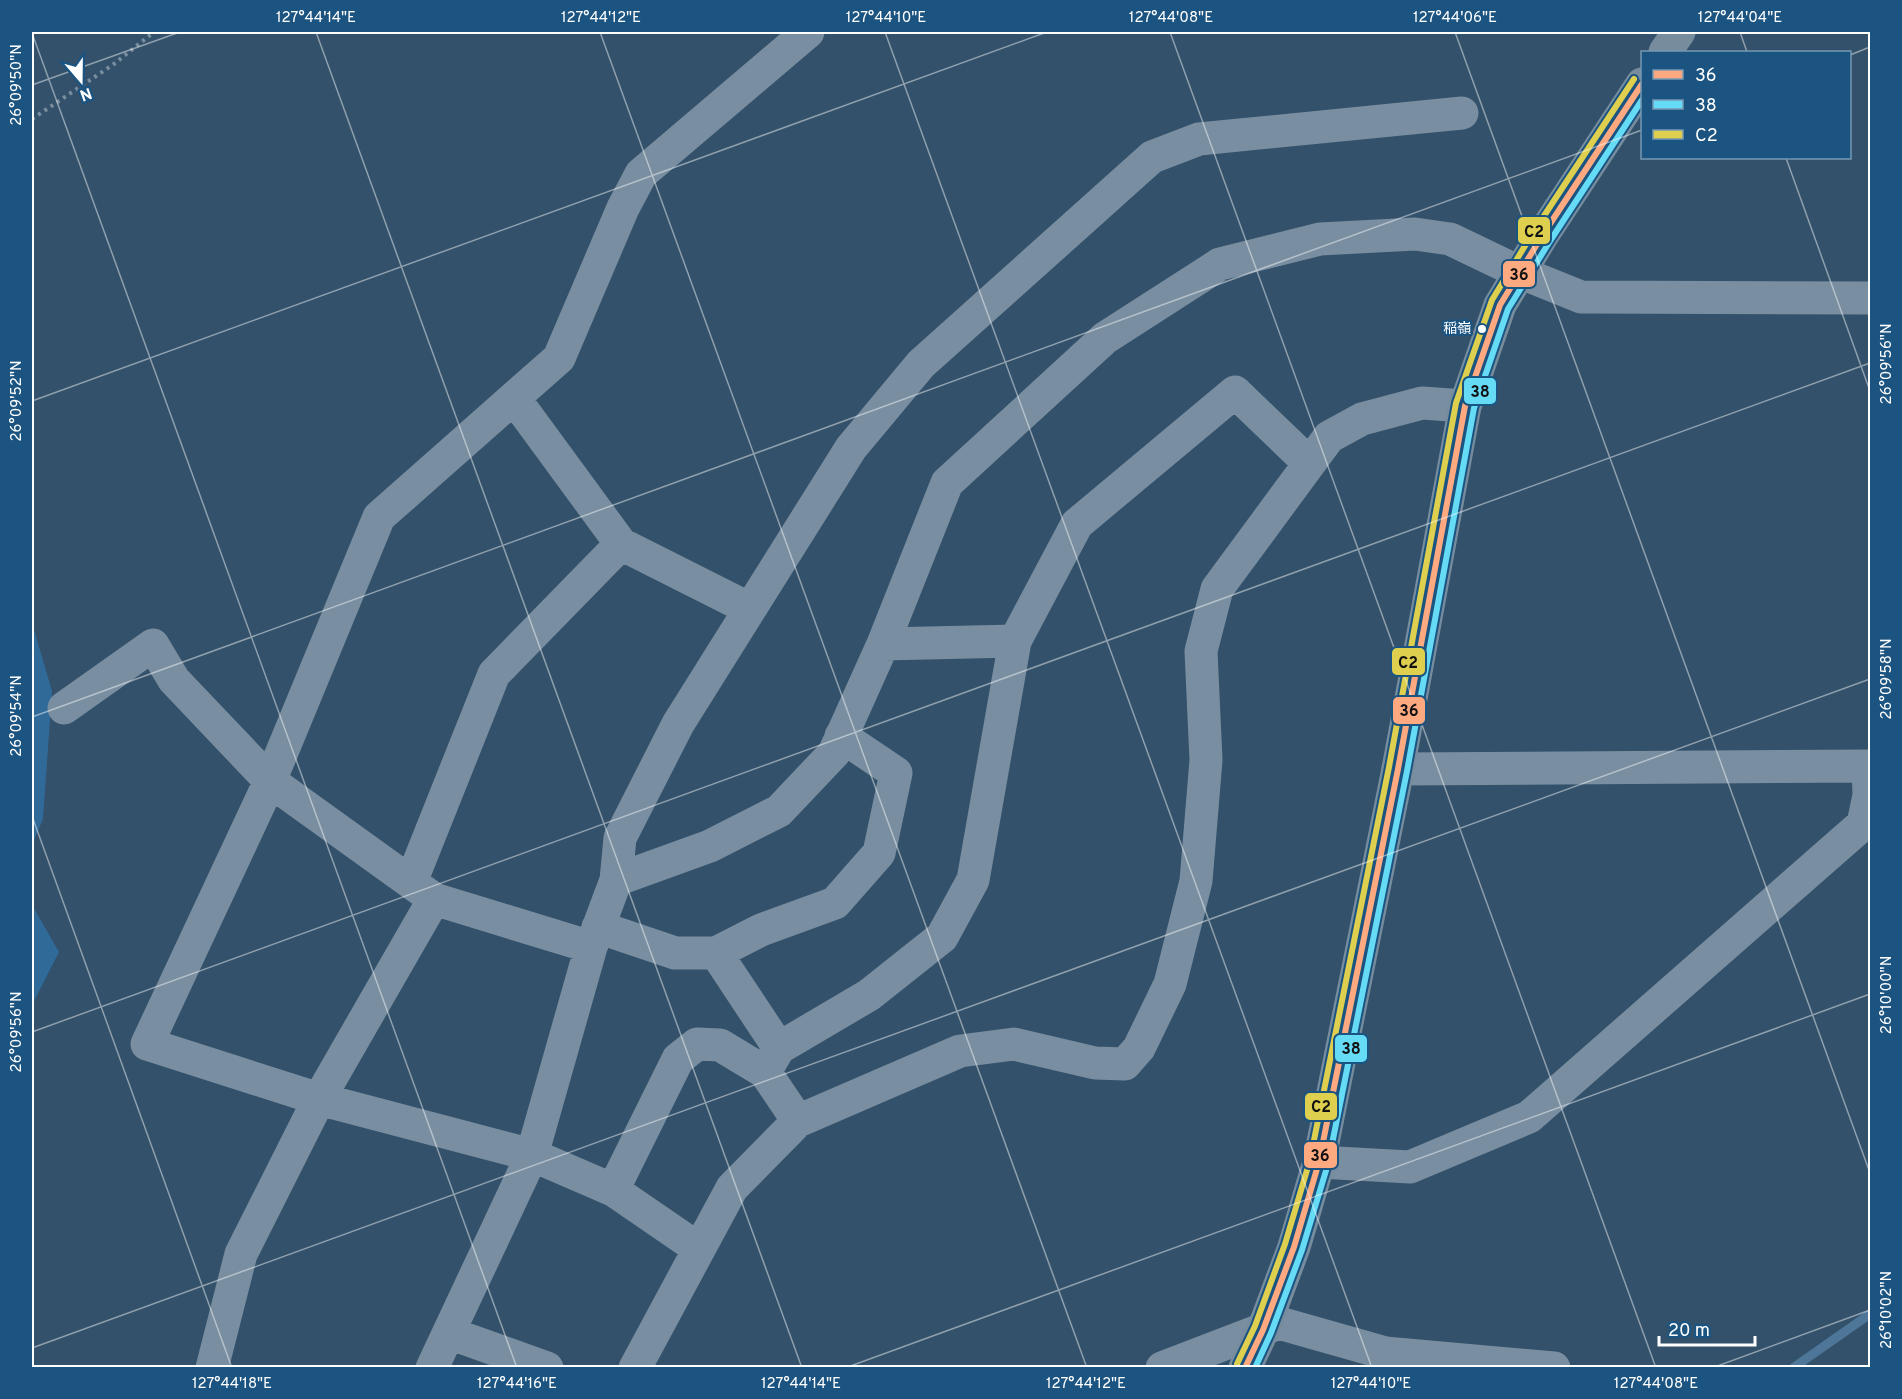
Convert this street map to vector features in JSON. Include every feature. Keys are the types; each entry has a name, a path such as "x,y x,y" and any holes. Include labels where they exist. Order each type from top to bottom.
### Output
{"main road":[{"path":"1666,51 1679,32"},
{"path":"1245,1368 1263,1330 1294,1247 1319,1162 1398,769 1466,406 1500,305 1519,272 1641,86"}],"street":[{"path":"699,1249 613,1190 532,1155 319,1099 147,1044 270,782 379,517 559,358 623,208 641,174 808,32"},
{"path":"432,1368 532,1155 595,937 616,880 620,838 678,723 851,448 921,364 1152,157 1199,139 1462,113"},
{"path":"616,880 710,846 779,811 834,753 883,644 947,483 1105,338 1220,264 1320,239 1415,234 1450,239 1519,272 1581,297 1870,298"},
{"path":"613,1190 678,1059 698,1044 720,1045 772,1060 869,995 942,937 973,880 1015,641 1077,524 1235,392 1309,463"},
{"path":"514,398 621,544 750,609"},
{"path":"635,1368 732,1188 798,1120 960,1051 1014,1044 1095,1063 1125,1064 1139,1048 1170,984 1196,881 1206,760 1201,651 1217,589 1329,437 1362,419 1422,403 1466,406"},
{"path":"212,1368 241,1254 423,891 494,674 621,544"},
{"path":"883,644 1015,641"},
{"path":"64,708 153,645 174,680 270,782 423,891 595,937 675,952 716,953 761,930 836,903 879,853 896,773 841,736"},
{"path":"1319,1162 1410,1167 1529,1116 1863,824 1869,795 1869,766 1398,769"},
{"path":"716,953 772,1060 798,1120"},
{"path":"1162,1368 1279,1323 1385,1353 1554,1368"},
{"path":"449,1333 547,1368"}],"path":[{"path":"32,119 114,64 154,32"}],"shaded area":[{"path":"32,623 52,691 43,819 32,845"},
{"path":"32,905 59,952 32,1005"}],"waterway":[{"path":"1793,1368 1870,1314"}],"transit line":[{"name":"C2","path":"1237,1364 1255,1326 1285,1244 1310,1160 1389,767 1456,403 1492,300 1534,231 1634,79"},
{"name":"36","path":"1245,1368 1263,1330 1294,1247 1319,1162 1398,769 1465,406 1500,305 1542,236 1641,86"},
{"name":"38","path":"1255,1368 1271,1333 1302,1250 1328,1164 1407,771 1474,408 1508,309 1641,102"}],"place":[{"name":"稲嶺","path":"1482,329"}]}
